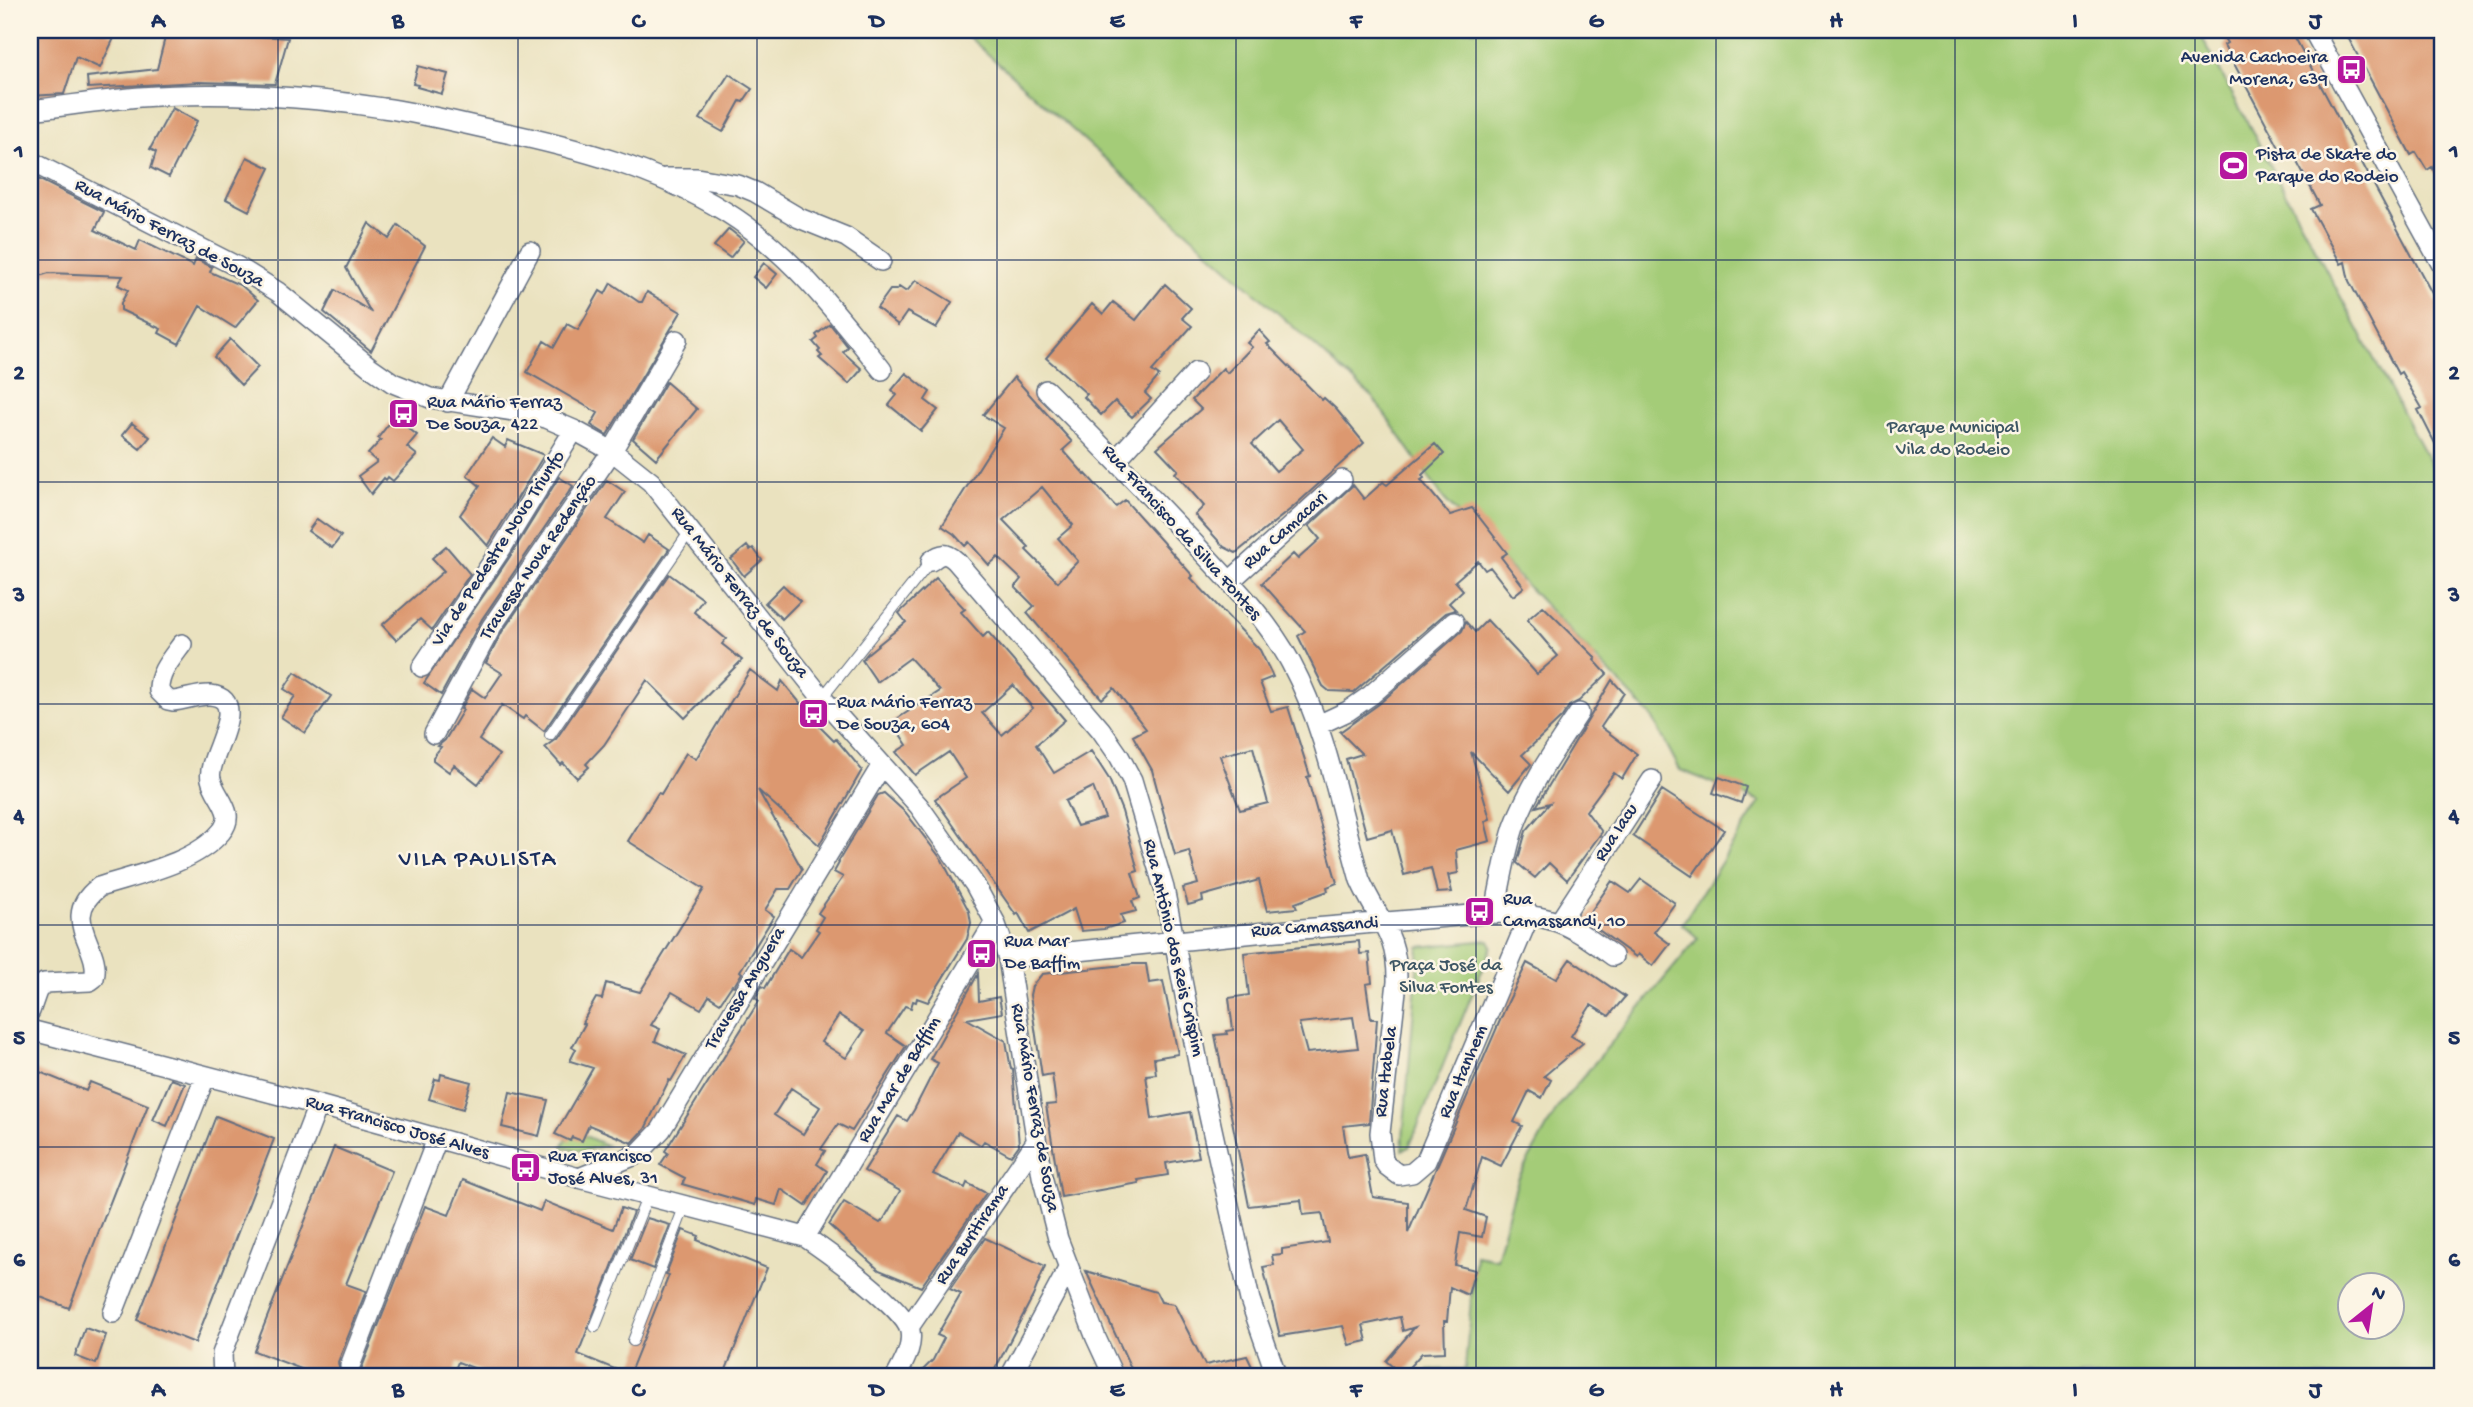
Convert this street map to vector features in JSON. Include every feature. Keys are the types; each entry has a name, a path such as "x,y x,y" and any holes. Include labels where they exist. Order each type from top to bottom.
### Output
{"street":[{"path":"2313,30 2443,267"},
{"path":"30,110 140,97 183,95 347,103 430,116 538,139 599,156 661,178 728,213 782,255 881,370"},
{"name":"Rua Mário Ferraz de Souza","path":"30,161 238,267 278,292 370,368 393,383 411,392 448,402 526,412 574,430 612,451 651,482 822,698 943,836 995,922 1007,958 1042,1176 1068,1269 1114,1377"},
{"path":"661,178 697,178 738,185 799,218 846,237 881,261"},
{"path":"448,402 530,251"},
{"name":"Travessa Nova Redenção","path":"434,734 492,626 612,451 677,340"},
{"path":"1116,460 1196,372"},
{"name":"Rua Francisco da Silva Fontes","path":"1046,390 1230,581 1290,661 1318,725 1360,880 1369,901 1384,923"},
{"name":"Via de Pedestre Novo Triunfo","path":"422,667 501,549 574,430"},
{"name":"Rua Camacari","path":"1230,581 1342,480"},
{"name":"Rua Antônio dos Reis Crispim","path":"931,561 945,554 956,561 1101,730 1132,780 1164,888 1250,1300 1277,1377"},
{"path":"1318,725 1371,695 1454,622"},
{"path":"30,1012 37,991 44,983 90,981 94,978 96,970 82,929 81,916 89,894 99,887 173,863 204,847 220,833 226,823 227,811 211,779 210,768 228,724 227,707 218,697 209,694 173,701 159,691 163,673 182,644"},
{"path":"1495,913 1520,814 1539,777 1579,713"},
{"name":"Travessa Anguera","path":"579,1178 638,1154 661,1130 881,765"},
{"name":"Rua Iacu","path":"1560,921 1652,780"},
{"name":"Rua Camassandi","path":"1007,958 1495,913 1530,914 1560,921 1581,932 1613,956"},
{"name":"Rua Itanhem","path":"1399,1175 1412,1173 1426,1161 1530,914"},
{"name":"Rua Mar de Baffim","path":"805,1237 995,922"},
{"name":"Rua Itabela","path":"1384,923 1398,959 1380,1133 1383,1160 1399,1175"},
{"name":"Rua Francisco José Alves","path":"30,1030 805,1237"},
{"path":"113,1313 205,1077"},
{"path":"223,1377 222,1354 318,1105"},
{"path":"350,1366 436,1139"},
{"name":"Rua Buritirama","path":"909,1327 1036,1142"},
{"path":"805,1237 883,1298 909,1327 910,1346 896,1377"},
{"path":"1010,1377 1068,1269"}],"lane":[{"path":"550,735 691,530"},
{"path":"822,698 931,561"},
{"path":"596,1327 648,1195"},
{"path":"633,1341 685,1205"}],"green space":[{"name":"Parque Municipal Vila do Rodeio","path":"961,30 2198,30 2443,488 2443,1377 1425,1377 1430,1370 1465,1369 1475,1254 1496,1258 1518,1179 1558,1107 1698,938 1682,924 1760,802 1680,770 1652,717 1444,499 1373,398"},
{"name":"Praça José da Silva Fontes","path":"1489,940 1492,946 1413,1138 1409,1147 1402,1150 1419,947"},
{"path":"571,1130 606,1145 583,1151 562,1147"}],"building":[{"path":"30,30 104,30 115,36 100,68 76,57 64,94 30,96"},
{"path":"167,30 246,30 246,35 288,38 275,84 199,82 88,88 87,77 157,69"},
{"path":"2237,30 2291,30 2443,314 2443,459 2418,410 2422,408 2401,372 2398,374 2349,281 2345,262 2341,264 2311,209 2320,205 2291,151 2283,155 2224,45 2227,43 2224,38"},
{"path":"2344,30 2443,30 2443,188 2432,167 2427,170 2416,152 2411,155"},
{"path":"418,66 448,74 442,94 413,84"},
{"path":"729,74 752,89 743,102 740,101 723,132 700,119"},
{"path":"172,108 197,121 169,177 151,168 156,152 150,149"},
{"path":"247,157 270,168 249,211 226,199"},
{"path":"30,175 104,212 95,230 136,250 140,240 193,266 196,259 212,267 210,272 242,286 258,300 235,328 200,306 179,344 159,333 161,329 121,310 121,303 128,290 118,285 123,276 49,273 30,279"},
{"path":"369,223 389,239 398,225 425,246 371,351 324,312 335,290 370,311 346,268"},
{"path":"729,229 744,241 730,258 714,246"},
{"path":"764,263 777,274 766,288 753,277"},
{"path":"916,280 952,302 936,328 907,312 898,325 877,308 890,290 899,287 908,290"},
{"path":"611,283 639,302 642,302 647,292 681,312 607,435 591,425 598,413 527,372 544,341 554,347 567,324 578,330 600,291 605,294"},
{"path":"1165,284 1191,308 1182,318 1192,326 1152,371 1159,376 1145,393 1151,399 1132,417 1115,401 1101,415 1084,397 1087,394 1046,358 1092,304 1103,314 1113,302 1136,320"},
{"path":"830,324 848,347 843,352 862,369 849,384 819,358 822,356 818,352 820,350 813,342 818,338 816,335"},
{"path":"1259,330 1270,342 1267,344 1322,400 1324,398 1336,409 1364,443 1292,508 1236,553 1224,547 1195,515 1204,506 1175,473 1178,470 1157,448 1201,409 1192,400 1223,368 1227,373 1252,347 1247,343","holes":["1278,420 1303,449 1276,471 1252,444"]},
{"path":"230,339 258,367 241,385 214,357"},
{"path":"906,373 930,392 925,400 938,410 921,431 889,405 897,395 892,390"},
{"path":"1014,377 1072,442 1063,450 1085,475 1116,507 1125,500 1193,576 1191,578 1260,650 1273,677 1260,682 1271,711 1288,707 1310,776 1307,777 1337,883 1327,887 1328,891 1295,903 1297,908 1267,911 1259,880 1202,896 1203,901 1188,905 1183,888 1198,884 1189,851 1175,855 1152,770 1133,736 1146,729 1114,688 1102,699 1027,613 1034,606 1015,587 1021,579 998,557 989,565 969,542 965,546 942,526 1004,428 983,415","holes":["1042,487 1073,525 1058,538 1078,561 1058,582 1026,550 1029,547 1003,520","1253,747 1268,803 1240,810 1220,756"]},
{"path":"666,382 697,409 656,459 633,439"},
{"path":"394,417 417,435 407,447 417,455 393,481 388,477 386,480 384,478 371,494 358,476 377,462 368,454 381,440 378,438"},
{"path":"132,423 150,437 140,449 122,435"},
{"path":"492,438 505,447 508,440 544,455 488,546 460,515 480,486 467,475"},
{"path":"1435,444 1444,454 1422,475 1424,478 1421,480 1450,515 1472,508 1507,553 1501,557 1524,587 1513,596 1490,567 1485,570 1478,561 1455,581 1463,590 1449,603 1456,610 1446,613 1354,692 1329,691 1323,686 1298,636 1305,631 1262,583 1293,554 1298,559 1320,539 1309,526 1353,485 1364,499 1383,482 1387,485"},
{"path":"559,477 573,486 482,619 441,695 424,683 511,555"},
{"path":"607,480 625,492 607,519 643,543 648,535 669,549 544,731 525,716 523,719 502,705 479,740 499,755 478,784 454,765 449,772 433,760 441,747 438,746 445,740 463,710 461,709 472,689 485,698 502,673 486,663 502,632"},
{"path":"317,519 341,536 332,548 308,531"},
{"path":"446,546 470,574 432,630 420,619 396,640 382,625 444,571 432,558"},
{"path":"747,546 750,550 753,548 762,560 744,576 731,559"},
{"path":"669,574 703,599 694,612 726,639 722,644 742,660 685,718 647,680 604,745 586,764 589,767 577,778 545,747 556,739"},
{"path":"936,578 965,609 961,612 983,637 988,632 1065,720 1036,745 1054,773 1091,751 1109,779 1122,811 1138,871 1132,873 1140,898 1132,901 1136,911 1121,915 1124,923 1104,929 1081,931 1074,909 1029,933 1018,913 1016,915 935,799 966,778 949,752 915,775 896,752 907,745 892,722 940,691 910,658 877,682 862,660 906,622 899,613","holes":["1013,685 1033,708 1002,735 982,713","1093,787 1105,818 1077,826 1065,801"]},
{"path":"783,585 800,601 782,619 765,603"},
{"path":"1543,606 1596,658 1594,660 1607,674 1579,701 1569,706 1562,717 1522,755 1531,764 1509,791 1471,752 1490,819 1485,821 1490,841 1456,850 1458,873 1448,875 1452,892 1437,893 1431,868 1404,875 1392,830 1367,837 1346,759 1362,754 1340,732 1379,704 1462,631 1466,622 1475,632 1487,620 1537,674 1558,656 1527,620"},
{"path":"750,670 778,691 782,681 820,727 834,741 836,739 862,770 819,845 758,790 802,869 790,889 778,889 765,910 774,916 740,971 742,973 734,986 732,985 720,1003 709,996 701,1009 672,992 651,1025 660,1029 655,1041 686,1055 671,1081 669,1080 645,1129 632,1143 589,1125 582,1141 572,1137 570,1141 555,1134 593,1068 570,1061 576,1049 572,1047 585,1024 582,1023 596,998 602,999 606,983 640,992 704,889 628,841 686,753 696,759"},
{"path":"295,672 331,696 305,733 281,717 295,696 284,689"},
{"path":"1612,680 1624,693 1601,727 1637,754 1622,779 1614,773 1586,811 1602,832 1567,880 1549,863 1535,878 1517,863 1526,831 1550,803 1536,807"},
{"path":"1719,777 1746,787 1741,803 1713,793"},
{"path":"1662,790 1724,830 1692,876 1633,836"},
{"path":"884,793 906,813 942,860 969,911 971,923 967,939 928,1002 917,998 911,1008 905,1006 887,1033 906,1046 852,1131 838,1124 821,1149 825,1151 817,1164 827,1171 806,1206 781,1189 776,1205 756,1199 755,1205 682,1184 685,1178 660,1165 668,1153 665,1151 759,1001 755,998 762,986 765,988 789,949 801,957 819,931 816,929 823,917 818,913 843,877 834,872 838,862 878,795","holes":["839,1015 864,1031 846,1058 821,1042","791,1088 820,1107 803,1134 774,1115"]},
{"path":"1641,879 1675,903 1654,932 1670,944 1653,966 1585,920 1612,881 1630,893"},
{"path":"1359,941 1360,954 1369,953 1372,983 1366,984 1371,1019 1377,1019 1369,1123 1343,1126 1348,1157 1365,1154 1373,1197 1408,1202 1408,1233 1527,963 1556,979 1570,959 1625,997 1609,1016 1591,1005 1571,1036 1583,1043 1544,1076 1551,1080 1542,1098 1529,1091 1514,1122 1522,1126 1501,1166 1482,1157 1466,1210 1486,1217 1482,1237 1460,1233 1455,1265 1475,1270 1468,1295 1450,1287 1447,1321 1444,1321 1445,1352 1422,1353 1402,1375 1386,1361 1415,1327 1403,1331 1400,1317 1363,1325 1367,1341 1349,1345 1343,1326 1280,1336 1263,1267 1274,1265 1272,1255 1282,1254 1282,1249 1328,1242 1322,1213 1303,1215 1301,1200 1249,1206 1215,1035 1227,1034 1226,1031 1233,1030 1229,998 1249,995 1244,953","holes":["1353,1017 1358,1048 1307,1053 1299,1023"]},
{"path":"1146,964 1149,983 1163,981 1178,1054 1154,1058 1156,1074 1146,1075 1152,1119 1190,1112 1199,1157 1166,1163 1168,1175 1061,1197 1046,1105 1056,1104 1052,1074 1042,1076 1030,995 1032,986 1042,974"},
{"path":"978,974 979,1001 999,997 1002,1013 967,1019 1006,1041 1013,1070 1019,1145 1011,1156 984,1141 981,1145 958,1132 933,1174 965,1188 967,1183 986,1193 921,1287 879,1270 829,1225 844,1202 880,1223 884,1219 900,1191 864,1171 898,1116 907,1121 914,1110 938,1063 930,1059"},
{"path":"30,1068 86,1091 90,1082 148,1105 69,1308 30,1293"},
{"path":"441,1074 471,1082 463,1109 429,1099 435,1079 440,1080"},
{"path":"171,1079 185,1084 167,1126 153,1120"},
{"path":"510,1092 548,1100 539,1136 502,1127"},
{"path":"216,1116 274,1139 195,1343 137,1320"},
{"path":"334,1147 392,1171 346,1284 366,1291 338,1362 340,1373 345,1377 322,1377 254,1351"},
{"path":"463,1180 540,1211 544,1201 613,1229 621,1208 633,1212 578,1354 629,1375 669,1275 666,1274 683,1230 699,1236 697,1240 767,1268 723,1377 696,1377 684,1373 683,1377 497,1377 458,1362 452,1377 354,1377 361,1370 425,1206 449,1215"},
{"path":"647,1218 670,1225 653,1269 630,1260"},
{"path":"985,1238 1045,1266 1033,1296 991,1377 916,1377 933,1360 944,1338 937,1335 961,1294 950,1289"},
{"path":"1086,1271 1156,1292 1161,1302 1174,1304 1205,1365 1247,1356 1257,1377 1135,1377"},
{"path":"85,1328 106,1335 96,1364 75,1356"}],"place":[{"name":"Avenida Cachoeira Morena, 639","path":"2351,69"},
{"name":"Pista de Skate do Parque do Rodeio","path":"2233,166"},
{"name":"Rua Mário Ferraz De Souza, 422","path":"404,414"},
{"name":"Rua Mário Ferraz De Souza, 604","path":"814,714"},
{"name":"Rua Camassandi, 10","path":"1480,911"},
{"name":"Rua Mar De Baffim","path":"981,953"},
{"name":"Rua Francisco José Alves, 31","path":"525,1168"}],"district":[{"name":"VILA PAULISTA","path":"478,860"}]}
